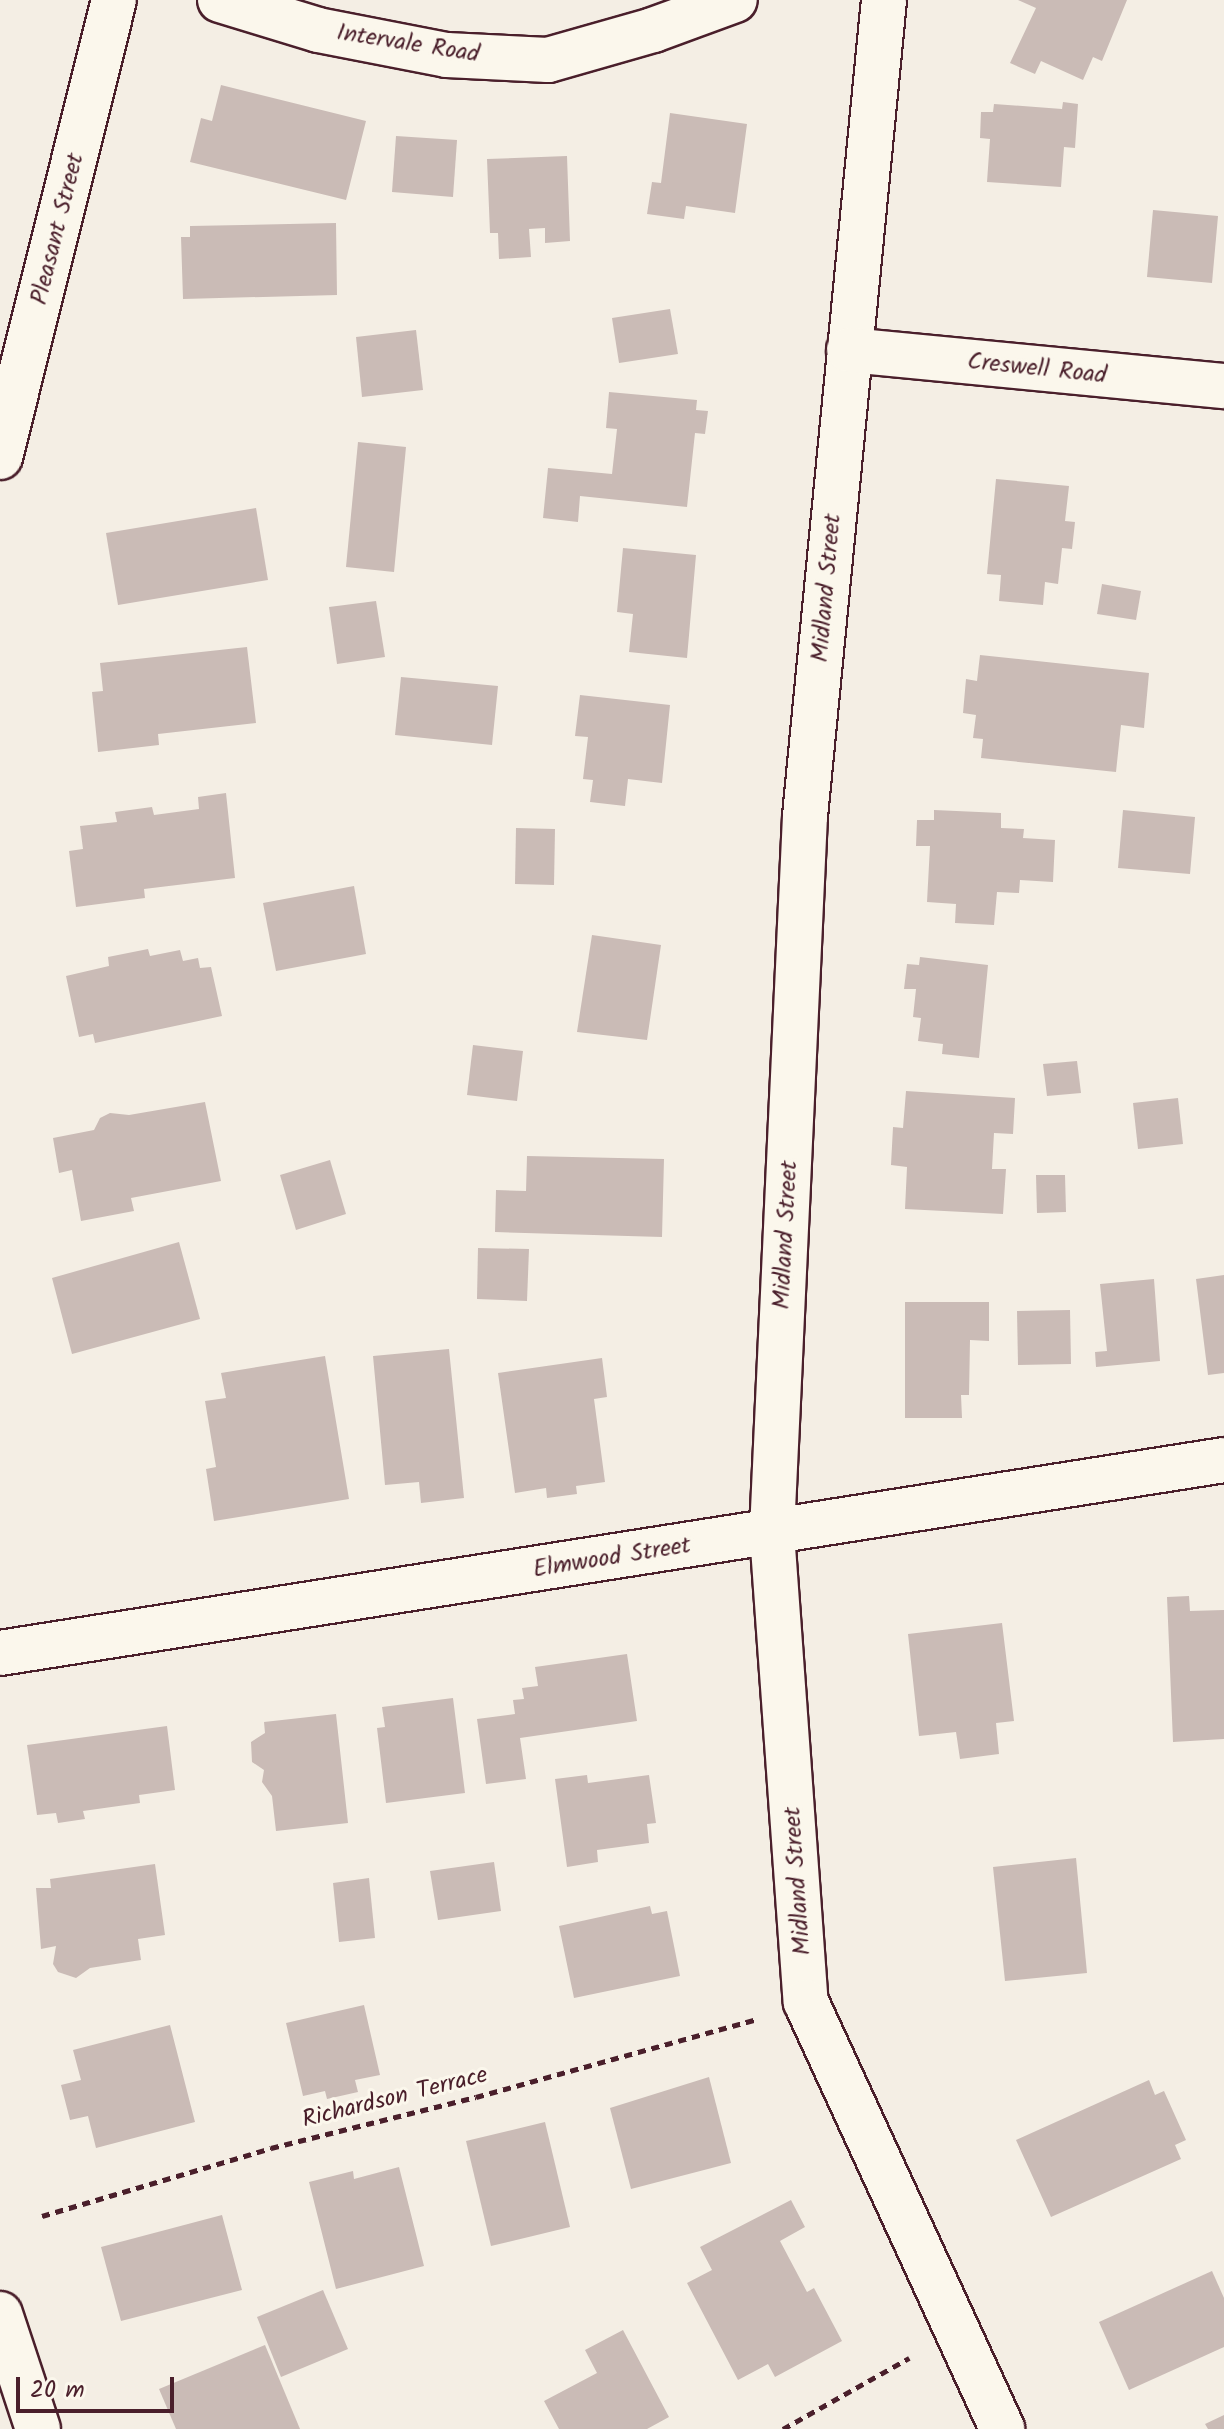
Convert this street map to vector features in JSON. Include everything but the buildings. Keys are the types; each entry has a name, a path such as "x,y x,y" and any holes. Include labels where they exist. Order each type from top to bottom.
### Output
{"street":[{"name":"Pleasant Street","path":"0,457 114,0"},
{"name":"Intervale Road","path":"220,0 318,30 447,55 548,60 653,30 735,0"},
{"name":"Midland Street","path":"884,0 805,816 772,1533 806,2002 1002,2429"},
{"name":"Creswell Road","path":"849,350 1224,386"},
{"name":"Elmwood Street","path":"0,1653 1224,1460"},
{"path":"0,2314 38,2429"}],"path":[{"name":"Richardson Terrace","path":"42,2216 271,2148 476,2097 757,2019"},
{"path":"783,2429 909,2358"}]}
